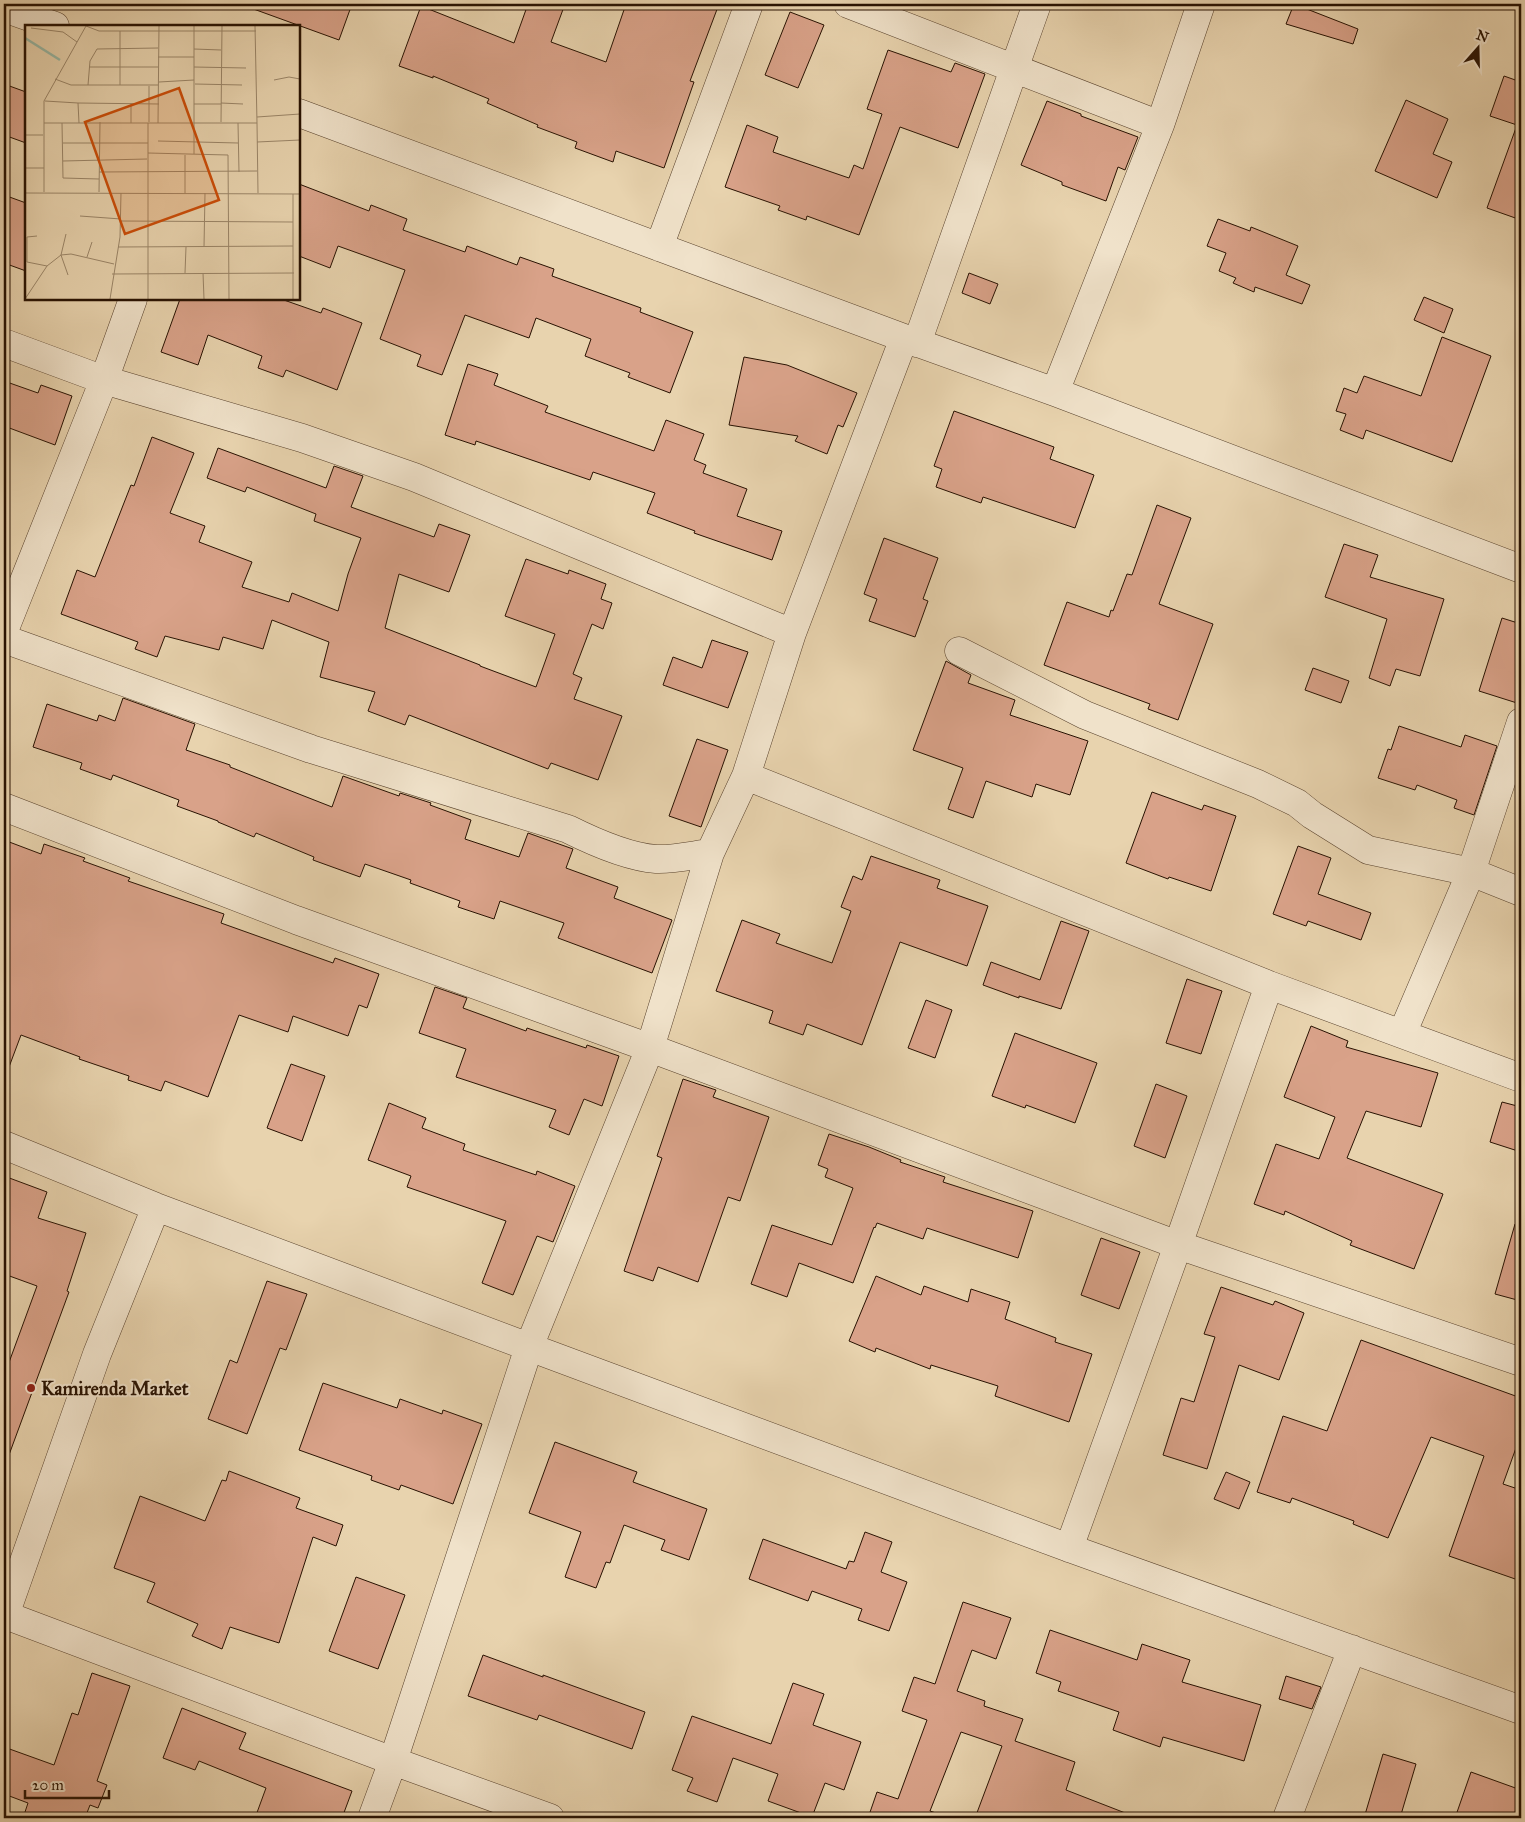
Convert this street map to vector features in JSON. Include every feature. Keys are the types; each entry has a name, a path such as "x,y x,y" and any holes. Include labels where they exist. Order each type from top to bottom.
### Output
{"street":[{"path":"659,247 749,4"},
{"path":"848,4 1160,125"},
{"path":"372,1818 393,1762 529,1348 650,1048 710,853 746,776 792,633 910,340 1037,4"},
{"path":"1055,392 1160,125 1201,4"},
{"path":"4,8 53,25"},
{"path":"300,113 1055,392 1521,569"},
{"path":"4,631 104,380 133,300"},
{"path":"4,343 104,380 302,438 414,477 792,633"},
{"path":"4,639 311,748 568,829 593,841 620,850 656,859 710,853"},
{"path":"960,652 1085,715 1258,784 1297,803 1312,815 1368,850 1471,872 1521,892"},
{"path":"1402,1034 1471,872 1521,722"},
{"path":"746,776 1269,985 1521,1078"},
{"path":"4,807 296,920 650,1048 1178,1244 1521,1362"},
{"path":"1069,1548 1269,985"},
{"path":"4,1145 156,1207 529,1348 1069,1548 1521,1710"},
{"path":"156,1207 11,1571 4,1616 393,1762 550,1818"},
{"path":"1287,1818 1352,1649"}],"building":[{"path":"248,4 352,4 339,40 248,7"},
{"path":"528,4 565,4 551,42 606,62 626,4 719,4 690,81 694,82 664,168 616,151 613,162 575,148 577,142 537,127 538,125 487,103 489,99 433,76 433,78 399,66 421,6 514,43"},
{"path":"1294,4 1358,29 1353,44 1286,24"},
{"path":"790,12 824,25 798,88 765,75"},
{"path":"888,50 951,72 955,63 985,74 958,148 900,127 859,235 807,216 806,220 778,210 780,206 725,187 747,125 778,137 773,152 849,178 854,165 863,169 882,114 867,109"},
{"path":"1504,76 1521,82 1521,220 1487,208 1517,125 1490,116"},
{"path":"4,84 25,92 25,143 4,135"},
{"path":"1406,100 1448,119 1433,154 1452,162 1437,198 1375,171"},
{"path":"1047,101 1138,137 1125,170 1118,167 1106,201 1062,185 1062,182 1021,165"},
{"path":"300,184 369,211 371,205 407,219 403,230 465,252 467,246 517,265 520,257 554,269 552,276 641,308 640,312 693,332 670,393 628,377 630,373 585,356 591,339 536,318 529,338 465,315 442,375 417,366 421,355 380,339 405,270 338,246 330,268 300,256"},
{"path":"4,195 25,203 25,271 4,263"},
{"path":"1218,219 1250,231 1251,227 1298,246 1286,275 1310,285 1302,304 1255,287 1254,292 1233,283 1236,278 1219,271 1226,253 1207,246"},
{"path":"969,273 998,284 990,304 962,293"},
{"path":"1424,297 1453,309 1444,333 1414,320"},
{"path":"180,300 284,300 321,313 323,308 362,323 337,390 286,370 283,377 258,368 262,356 208,335 198,365 161,352"},
{"path":"1442,337 1491,356 1452,462 1366,430 1363,439 1340,430 1346,414 1336,411 1344,388 1357,393 1364,376 1421,396"},
{"path":"744,357 787,365 857,393 843,427 838,425 827,454 795,441 798,436 729,425"},
{"path":"468,364 498,374 494,385 548,406 545,412 654,451 666,420 704,434 694,460 706,465 703,473 747,489 737,516 782,531 772,560 694,533 695,531 647,513 655,493 593,472 590,480 476,441 475,445 445,435"},
{"path":"4,381 38,393 41,385 72,396 55,445 4,426"},
{"path":"954,411 1054,447 1050,459 1094,475 1075,528 983,497 981,503 936,487 942,469 934,466"},
{"path":"152,437 194,453 170,513 205,526 199,542 252,562 242,587 289,602 292,593 338,611 348,574 361,538 314,521 316,514 247,487 245,492 207,478 218,448 326,488 334,466 363,476 351,507 434,537 439,524 470,535 449,592 399,574 385,628 536,687 555,634 505,616 526,559 568,574 569,570 606,584 601,599 612,603 603,629 592,624 573,674 582,678 574,699 622,716 598,780 551,763 548,769 409,715 405,725 368,711 375,692 320,677 329,642 272,620 263,649 223,637 219,650 165,636 157,657 135,649 138,642 61,614 77,570 95,577 131,485 134,486"},
{"path":"1157,505 1191,518 1159,604 1213,624 1178,720 1148,709 1150,704 1044,665 1067,602 1109,617 1127,574 1132,575"},
{"path":"884,538 938,558 923,599 928,601 915,637 869,621 877,599 864,594"},
{"path":"1344,544 1378,555 1370,577 1444,599 1420,676 1396,669 1390,686 1369,678 1387,619 1325,597"},
{"path":"1502,618 1521,624 1521,689 1517,703 1479,691"},
{"path":"712,640 748,652 728,708 663,685 673,657 702,668"},
{"path":"946,661 971,675 968,683 1015,700 1010,715 1088,741 1070,795 1036,784 1032,797 986,781 973,818 948,809 963,768 913,750"},
{"path":"1313,668 1349,681 1341,703 1305,690"},
{"path":"123,698 195,724 186,750 230,765 230,767 332,807 343,776 399,796 400,793 431,803 430,805 471,820 465,839 519,857 528,833 573,849 566,868 618,887 614,898 672,920 652,973 558,938 564,923 500,901 494,919 458,907 460,901 410,883 411,880 365,864 360,877 313,860 314,857 256,833 254,837 177,806 179,800 113,775 111,780 80,769 82,763 33,747 47,704 97,721 99,715 115,721"},
{"path":"1399,726 1461,747 1465,735 1497,746 1474,815 1454,808 1457,800 1417,785 1415,790 1378,778 1388,749 1391,750"},
{"path":"697,739 728,750 701,827 669,816"},
{"path":"1152,792 1202,810 1204,805 1236,816 1211,891 1169,877 1168,879 1126,863"},
{"path":"4,840 41,854 44,844 85,858 83,861 130,878 128,881 224,914 221,923 333,963 335,958 379,974 367,1008 359,1005 348,1036 293,1016 288,1032 239,1015 208,1097 165,1081 161,1091 128,1080 129,1076 79,1059 80,1057 21,1035 6,1075 4,1075"},
{"path":"1298,846 1331,858 1318,894 1371,913 1361,940 1308,921 1306,926 1273,914"},
{"path":"871,856 940,880 937,888 988,906 967,966 900,942 862,1045 807,1024 803,1035 769,1023 773,1011 716,991 742,920 780,934 776,943 832,963 851,911 841,907 853,876 862,880"},
{"path":"1061,921 1089,931 1061,1009 1019,996 1019,998 983,985 991,962 1040,980"},
{"path":"1187,979 1222,991 1201,1054 1166,1043"},
{"path":"435,987 467,998 463,1008 526,1031 527,1028 586,1048 587,1045 619,1056 602,1106 584,1099 569,1135 549,1127 556,1110 456,1077 466,1049 419,1033"},
{"path":"926,1000 952,1010 935,1058 908,1048"},
{"path":"1311,1026 1348,1041 1346,1047 1438,1073 1421,1127 1366,1111 1347,1158 1443,1194 1414,1269 1350,1245 1352,1241 1285,1211 1284,1215 1254,1204 1276,1144 1319,1159 1335,1117 1284,1097"},
{"path":"1015,1033 1097,1063 1075,1123 1026,1105 1025,1108 992,1096"},
{"path":"291,1064 325,1076 302,1141 267,1128"},
{"path":"683,1079 716,1090 713,1097 769,1117 740,1201 728,1197 698,1282 658,1267 653,1281 624,1271 662,1158 657,1156"},
{"path":"1156,1084 1187,1096 1165,1158 1134,1146"},
{"path":"1502,1102 1521,1107 1521,1152 1490,1142"},
{"path":"389,1103 426,1118 422,1128 465,1144 463,1150 536,1175 537,1171 575,1186 553,1242 537,1236 513,1295 482,1283 506,1221 407,1187 411,1176 368,1160"},
{"path":"829,1134 869,1147 901,1160 900,1162 945,1177 943,1182 1033,1211 1018,1258 927,1228 923,1239 877,1223 853,1283 799,1263 787,1297 751,1284 772,1225 832,1245 853,1188 825,1177 828,1169 818,1165"},
{"path":"4,1176 47,1192 38,1218 86,1233 67,1291 69,1292 6,1463 4,1462 4,1376 37,1286 4,1274"},
{"path":"1515,1224 1521,1224 1521,1301 1495,1294"},
{"path":"1101,1238 1140,1252 1119,1309 1081,1295"},
{"path":"876,1276 921,1295 924,1286 968,1302 971,1289 1010,1302 1005,1319 1056,1338 1055,1342 1092,1354 1069,1422 995,1396 998,1386 931,1365 930,1369 876,1348 875,1352 849,1341"},
{"path":"267,1281 307,1294 286,1350 280,1348 247,1434 208,1419 230,1360 237,1363"},
{"path":"1221,1287 1273,1305 1275,1301 1304,1313 1279,1380 1239,1365 1207,1469 1163,1455 1181,1398 1194,1402 1215,1337 1204,1334"},
{"path":"1361,1340 1521,1398 1521,1434 1503,1484 1521,1490 1521,1581 1449,1556 1484,1456 1431,1437 1388,1538 1353,1524 1354,1521 1292,1498 1290,1503 1257,1492 1283,1416 1327,1431"},
{"path":"323,1383 397,1408 400,1399 442,1414 443,1410 482,1424 453,1504 401,1485 399,1490 371,1480 372,1476 299,1450"},
{"path":"555,1442 637,1472 633,1482 707,1509 689,1560 661,1550 665,1540 624,1525 610,1563 606,1562 596,1588 565,1577 581,1532 529,1513"},
{"path":"229,1471 300,1498 296,1508 343,1525 336,1546 313,1537 279,1643 230,1627 222,1649 192,1636 198,1624 147,1602 155,1583 114,1568 140,1496 205,1521 222,1480 226,1481"},
{"path":"1226,1472 1250,1482 1239,1509 1214,1499"},
{"path":"865,1532 892,1542 881,1572 907,1582 889,1631 858,1620 862,1609 812,1591 808,1601 749,1579 763,1539 846,1569 849,1561 854,1562"},
{"path":"356,1577 405,1595 378,1669 329,1651"},
{"path":"963,1602 1011,1618 996,1659 972,1650 957,1691 985,1701 984,1706 1023,1719 1015,1741 1075,1762 1066,1790 1133,1816 1133,1818 975,1818 1002,1746 961,1732 930,1811 942,1815 941,1818 868,1818 877,1792 898,1799 927,1720 902,1711 914,1677 935,1684"},
{"path":"1050,1630 1137,1660 1142,1644 1190,1660 1182,1682 1261,1705 1244,1761 1163,1737 1160,1747 1113,1730 1119,1712 1058,1691 1061,1682 1036,1673"},
{"path":"483,1655 645,1712 632,1749 539,1715 537,1720 468,1696"},
{"path":"92,1673 130,1686 97,1781 107,1785 98,1808 90,1805 85,1818 23,1818 28,1803 4,1794 4,1747 54,1765 72,1713 78,1715"},
{"path":"1286,1676 1321,1687 1312,1709 1279,1699"},
{"path":"793,1683 824,1694 813,1725 861,1742 844,1790 825,1783 812,1817 768,1801 778,1774 733,1758 717,1802 687,1791 693,1778 672,1770 692,1716 771,1744"},
{"path":"182,1708 246,1733 239,1749 352,1791 342,1818 255,1818 266,1788 199,1761 195,1770 163,1758"},
{"path":"1383,1754 1416,1764 1400,1818 1364,1818"},
{"path":"1471,1772 1521,1790 1521,1818 1455,1818"}],"place":[{"name":"Kamirenda Market","path":"31,1388"}]}
